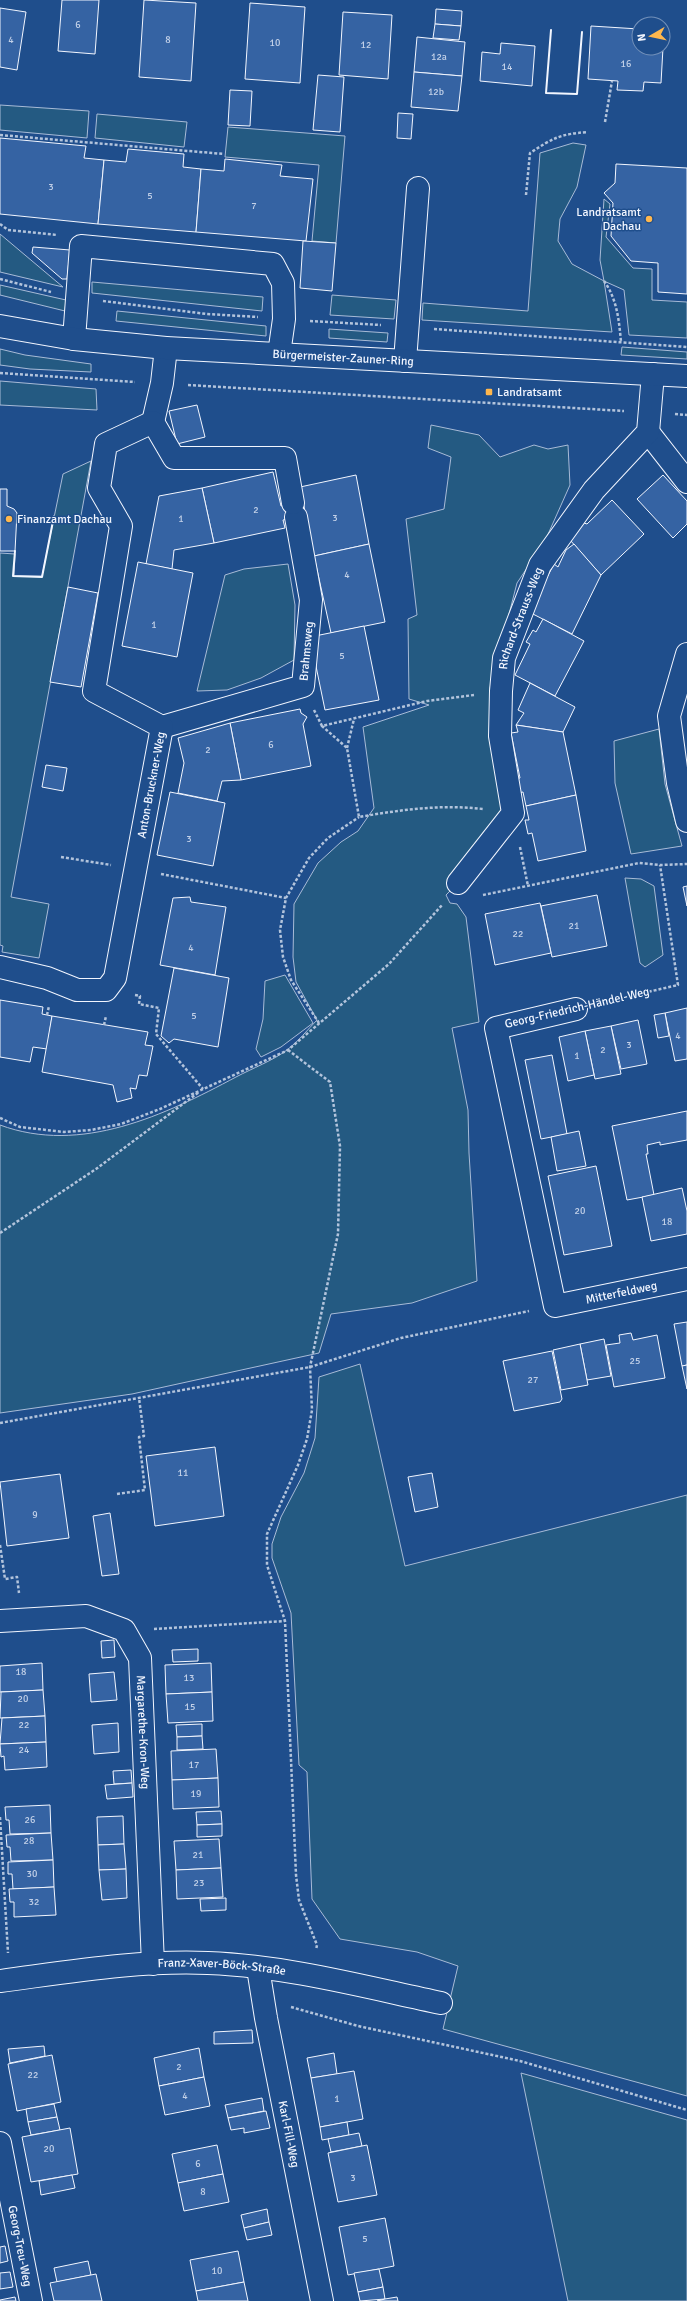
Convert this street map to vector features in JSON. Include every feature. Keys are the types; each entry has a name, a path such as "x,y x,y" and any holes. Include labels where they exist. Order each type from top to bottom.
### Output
{"street":[{"path":"405,361 418,188"},
{"path":"74,339 81,246 273,264 283,283 284,319 279,354"},
{"name":"Bürgermeister-Zauner-Ring","path":"0,326 74,339 166,348 687,376"},
{"path":"153,422 162,383 166,348"},
{"path":"654,374 649,422 687,482"},
{"name":"Anton-Bruckner-Weg","path":"106,990 115,978 162,727 94,691 121,526 99,488 106,444 153,422"},
{"name":"Brahmsweg","path":"153,422 174,458 286,458 311,600 304,686 162,727"},
{"name":"Richard-Strauss-Weg","path":"513,813 500,736 501,691 504,658 540,565 594,490 649,422"},
{"path":"687,654 669,716 678,784 687,821"},
{"path":"458,883 513,813"},
{"path":"0,967 47,978 77,990 106,990"},
{"name":"Georg-Friedrich-Händel-Weg","path":"555,1306 496,1028 576,1009"},
{"name":"Mitterfeldweg","path":"555,1306 687,1279"},
{"path":"0,1621 86,1616 124,1630"},
{"name":"Margarethe-Kron-Weg","path":"124,1630 140,1658 153,1964"},
{"name":"Franz-Xaver-Böck-Straße","path":"5,1980 153,1964 208,1963 258,1968 312,1976 442,2003"},
{"name":"Karl-Fill-Weg","path":"258,1968 322,2301"},
{"name":"Georg-Treu-Weg","path":"0,2143 31,2301"}],"path":[{"path":"605,122 612,81"},
{"path":"526,194 530,153 554,137 570,133 588,132"},
{"path":"0,135 224,154"},
{"path":"0,224 8,230 74,237 81,246"},
{"path":"0,280 77,297 207,314 687,347"},
{"path":"604,281 610,290 617,310 622,342"},
{"path":"0,373 162,383 649,422 687,415"},
{"path":"346,748 322,726 354,720 427,701 501,691"},
{"path":"354,720 346,748 359,817"},
{"path":"320,1022 291,980 283,957 280,930 286,898 308,858 328,838 359,817 401,810 445,807 513,813 528,886"},
{"path":"61,857 136,869 286,898"},
{"path":"482,895 639,863 660,865 687,864"},
{"name":"Georg-Friedrich-Händel-Weg","path":"576,1009 678,985 660,865"},
{"path":"0,1118 20,1127 64,1132 91,1130 121,1124 160,1109 288,1050 389,964 450,896 458,883"},
{"path":"106,990 140,996 139,1004 159,1008 156,1034 203,1089"},
{"path":"288,1050 330,1082 340,1146 338,1234 310,1367 312,1410 308,1439 298,1466 267,1534 267,1565 285,1621 296,1875 299,1900 317,1945 312,1976"},
{"path":"0,1233 96,1170 203,1089"},
{"path":"0,1423 310,1367 401,1338 555,1306"},
{"path":"117,1494 145,1490 139,1437 144,1436 139,1398"},
{"path":"0,1545 5,1579 17,1577 22,1619"},
{"path":"124,1630 285,1621"},
{"path":"0,1817 5,1980"},
{"path":"263,1999 358,2026 520,2061 687,2110"}],"shaded area":[{"path":"0,105 89,111 87,138 0,130"},
{"path":"97,114 187,122 184,147 95,138"},
{"path":"228,127 345,136 336,243 312,241 319,165 225,157"},
{"path":"573,143 586,145 577,187 560,219 558,241 572,264 604,281 612,332 422,320 423,303 528,311 540,153"},
{"path":"604,199 610,204 606,237 633,268 652,269 652,300 687,302 687,338 629,335 624,290 604,281 600,260"},
{"path":"0,234 63,287 0,272"},
{"path":"92,282 263,297 262,311 92,293"},
{"path":"0,285 66,300 65,311 0,295"},
{"path":"332,295 396,300 394,319 330,315"},
{"path":"117,311 266,326 266,336 116,321"},
{"path":"329,329 388,333 387,342 329,338"},
{"path":"622,347 687,352 687,359 621,355"},
{"path":"0,349 25,355 91,364 91,372 30,369 0,365"},
{"path":"0,381 96,389 97,410 0,405"},
{"path":"431,425 479,435 500,457 534,445 548,449 568,445 570,485 545,541 517,583 490,688 503,809 458,883 446,895 450,903 457,904 466,917 479,1022 452,1028 468,1110 469,1153 477,1281 412,1303 331,1314 319,1353 132,1394 0,1413 0,1125 30,1133 61,1136 92,1133 151,1117 181,1105 275,1058 291,1047 317,1020 296,982 293,957 294,904 318,863 341,842 358,831 374,808 363,727 429,705 409,699 408,619 417,615 406,519 444,509 451,457 428,448"},
{"path":"91,461 11,897 49,904 39,958 2,952 3,946 0,945 0,553 15,554 14,576 42,576 63,474"},
{"path":"288,564 295,605 294,660 261,678 227,690 197,691 225,575 244,569"},
{"path":"659,729 665,784 682,846 631,854 615,783 614,741"},
{"path":"625,878 641,879 654,886 663,955 645,967 640,963"},
{"path":"285,975 313,1023 281,1047 261,1057 256,1049 263,1019 265,981"},
{"path":"360,1364 405,1566 687,1495 687,2096 443,2029 458,1966 417,1952 340,1939 312,1899 307,1772 299,1765 291,1613 272,1558 272,1544 281,1517 304,1473 315,1438 319,1377"},
{"path":"521,2073 687,2120 687,2301 568,2301"}],"building":[{"path":"62,0 99,0 95,54 58,51"},
{"path":"144,0 196,3 191,81 139,77"},
{"path":"250,3 305,7 300,83 245,79"},
{"path":"0,8 26,12 17,70 0,67"},
{"path":"436,9 462,11 461,26 435,24"},
{"path":"343,12 392,15 388,79 339,75"},
{"path":"435,24 461,26 459,40 433,38"},
{"path":"591,26 631,28 631,56 663,56 661,83 644,82 643,91 617,90 618,81 588,79"},
{"path":"417,37 465,42 462,76 414,72"},
{"path":"501,43 535,46 532,86 480,81 482,52 500,54"},
{"path":"414,72 462,76 458,111 411,107"},
{"path":"318,75 344,77 340,132 313,130"},
{"path":"230,90 252,91 250,126 228,125"},
{"path":"398,113 413,114 411,139 397,138"},
{"path":"0,138 86,146 84,158 104,160 98,224 0,214"},
{"path":"128,149 184,154 183,167 201,169 196,232 98,224 104,160 126,162"},
{"path":"225,159 282,165 280,176 313,179 306,241 196,232 201,169 224,171"},
{"name":"Landratsamt Dachau","path":"616,164 687,168 687,294 658,292 658,263 631,261 611,236 613,203 604,193 615,183"},
{"path":"303,241 336,243 332,291 300,288"},
{"path":"33,247 70,250 67,279 62,279 32,253"},
{"path":"197,405 205,437 177,444 169,411"},
{"path":"273,472 281,506 303,501 306,515 283,520 285,528 214,543 202,488"},
{"path":"356,475 369,544 314,556 300,487"},
{"path":"663,475 687,501 687,524 673,538 637,499"},
{"path":"202,488 214,543 174,550 172,569 146,564 159,496"},
{"name":"Finanzamt Dachau","path":"0,489 7,489 7,506 14,509 17,513 15,551 0,551"},
{"path":"612,500 644,534 601,575 570,540 579,527 584,523 587,524"},
{"path":"369,544 385,622 331,633 314,556"},
{"path":"574,544 601,575 572,634 529,612 554,564 558,567 566,550"},
{"path":"138,562 193,573 177,657 122,646"},
{"path":"68,587 98,593 81,687 50,682"},
{"path":"543,619 584,641 555,696 515,675 530,644 526,642 533,630 536,632"},
{"path":"364,626 379,700 325,710 310,637"},
{"path":"530,683 575,707 563,732 516,725 524,713 518,710"},
{"path":"300,709 301,713 307,717 303,724 311,766 241,780 230,723"},
{"path":"230,723 241,780 222,781 217,801 178,793 184,763 178,738"},
{"path":"516,725 563,732 576,795 526,806 523,792 518,793 516,779 520,778 511,733 518,732"},
{"path":"46,765 67,768 63,791 42,787"},
{"path":"170,792 225,803 213,866 157,855"},
{"path":"576,795 586,851 538,861 532,833 528,834 525,820 529,820 526,806"},
{"path":"687,886 687,906 683,887"},
{"path":"597,895 607,946 552,957 541,906"},
{"path":"190,897 191,902 226,907 215,975 160,965 173,898"},
{"path":"540,903 551,953 495,965 485,914"},
{"path":"174,968 229,978 218,1047 174,1039 169,1043 161,1036"},
{"path":"0,1000 43,1007 42,1014 52,1016 47,1049 33,1047 30,1062 0,1057"},
{"path":"687,1008 687,1059 675,1061 665,1013"},
{"path":"665,1013 669,1036 658,1038 654,1015"},
{"path":"52,1016 148,1032 145,1045 153,1046 147,1076 139,1075 136,1089 130,1088 132,1098 117,1102 113,1085 42,1072"},
{"path":"638,1020 647,1064 621,1069 611,1026"},
{"path":"611,1026 621,1074 595,1079 585,1031"},
{"path":"585,1031 594,1075 568,1081 559,1037"},
{"path":"552,1055 567,1134 541,1139 525,1060"},
{"path":"687,1111 687,1140 660,1145 660,1142 647,1145 648,1154 646,1154 654,1195 627,1200 612,1126"},
{"path":"579,1131 586,1166 557,1171 551,1137"},
{"path":"596,1166 612,1246 564,1255 548,1176"},
{"path":"682,1188 687,1211 687,1234 651,1241 642,1197"},
{"path":"687,1322 687,1365 682,1366 674,1324"},
{"path":"631,1333 633,1340 657,1335 665,1378 614,1387 606,1345 620,1343 619,1335"},
{"path":"604,1339 611,1376 587,1380 580,1344"},
{"path":"580,1344 588,1385 561,1390 553,1350"},
{"path":"552,1351 562,1399 560,1402 514,1411 503,1361"},
{"path":"687,1365 687,1389 682,1366"},
{"path":"215,1447 224,1516 155,1526 146,1456"},
{"path":"432,1473 438,1507 415,1512 408,1477"},
{"path":"60,1474 69,1538 7,1546 0,1482"},
{"path":"110,1513 119,1574 102,1576 93,1516"},
{"path":"114,1640 115,1657 102,1658 101,1641"},
{"path":"198,1649 198,1661 173,1662 172,1650"},
{"path":"42,1663 43,1690 0,1692 0,1666"},
{"path":"211,1663 212,1692 166,1694 165,1665"},
{"path":"114,1672 117,1700 91,1702 89,1674"},
{"path":"43,1690 45,1716 0,1718 1,1692"},
{"path":"212,1692 213,1721 168,1723 166,1694"},
{"path":"45,1716 46,1742 0,1744 2,1718"},
{"path":"118,1723 119,1752 94,1754 92,1725"},
{"path":"202,1724 202,1736 177,1737 176,1725"},
{"path":"202,1736 203,1749 177,1750 177,1737"},
{"path":"46,1742 47,1767 5,1770 4,1756 1,1757 0,1744"},
{"path":"216,1749 218,1778 172,1780 171,1751"},
{"path":"131,1770 132,1783 114,1784 113,1771"},
{"path":"218,1778 219,1807 173,1809 172,1780"},
{"path":"132,1783 133,1797 107,1799 105,1785"},
{"path":"50,1805 51,1833 10,1834 9,1820 6,1820 5,1807"},
{"path":"221,1811 222,1824 197,1825 196,1812"},
{"path":"123,1816 124,1844 98,1845 97,1817"},
{"path":"222,1824 222,1836 197,1837 197,1825"},
{"path":"51,1833 53,1860 11,1861 10,1847 7,1847 6,1835"},
{"path":"219,1839 221,1868 176,1870 174,1841"},
{"path":"124,1844 126,1869 99,1870 98,1845"},
{"path":"53,1860 54,1887 13,1889 12,1874 8,1874 8,1862"},
{"path":"221,1868 223,1897 177,1899 176,1870"},
{"path":"126,1869 127,1898 102,1900 99,1870"},
{"path":"54,1887 56,1915 14,1917 14,1902 10,1902 9,1889"},
{"path":"226,1898 226,1910 201,1911 200,1899"},
{"path":"252,2030 253,2043 214,2044 214,2032"},
{"path":"44,2046 45,2056 10,2063 8,2049"},
{"path":"199,2048 204,2077 159,2086 154,2058"},
{"path":"334,2053 337,2074 311,2078 307,2058"},
{"path":"52,2055 61,2102 17,2111 8,2064"},
{"path":"354,2071 363,2119 320,2127 311,2078"},
{"path":"204,2077 210,2106 165,2115 159,2086"},
{"path":"262,2098 264,2111 228,2118 225,2105"},
{"path":"54,2104 57,2117 28,2122 26,2109"},
{"path":"266,2111 270,2128 244,2133 244,2128 231,2130 228,2118"},
{"path":"57,2117 60,2130 31,2135 28,2122"},
{"path":"347,2122 349,2135 322,2140 320,2127"},
{"path":"70,2128 78,2174 31,2182 22,2137"},
{"path":"359,2133 362,2146 331,2152 328,2139"},
{"path":"217,2145 223,2174 178,2183 172,2154"},
{"path":"367,2145 377,2195 338,2202 328,2153"},
{"path":"223,2174 229,2202 184,2211 178,2183"},
{"path":"72,2175 75,2188 41,2195 39,2181"},
{"path":"267,2209 269,2222 244,2228 241,2215"},
{"path":"385,2218 394,2266 348,2275 339,2227"},
{"path":"269,2222 272,2235 247,2240 244,2228"},
{"path":"5,2246 8,2261 0,2263 0,2247"},
{"path":"238,2251 244,2282 196,2291 190,2260"},
{"path":"88,2261 91,2275 57,2282 54,2268"},
{"path":"379,2269 383,2287 358,2292 354,2273"},
{"path":"10,2272 13,2287 0,2289 0,2273"},
{"path":"96,2274 102,2301 54,2301 50,2283"},
{"path":"244,2282 248,2301 198,2301 196,2291"},
{"path":"383,2287 385,2299 360,2301 358,2292"},
{"path":"15,2297 16,2301 0,2301 0,2300"},
{"path":"397,2297 398,2301 377,2301 385,2299"}],"wall":[{"path":"551,30 546,93 577,94 582,32"},
{"path":"15,551 13,576 42,577 54,516"}],"place":[{"name":"Landratsamt Dachau","path":"649,219"},
{"name":"Landratsamt","path":"489,392"},
{"name":"Finanzamt Dachau","path":"9,519"}]}
